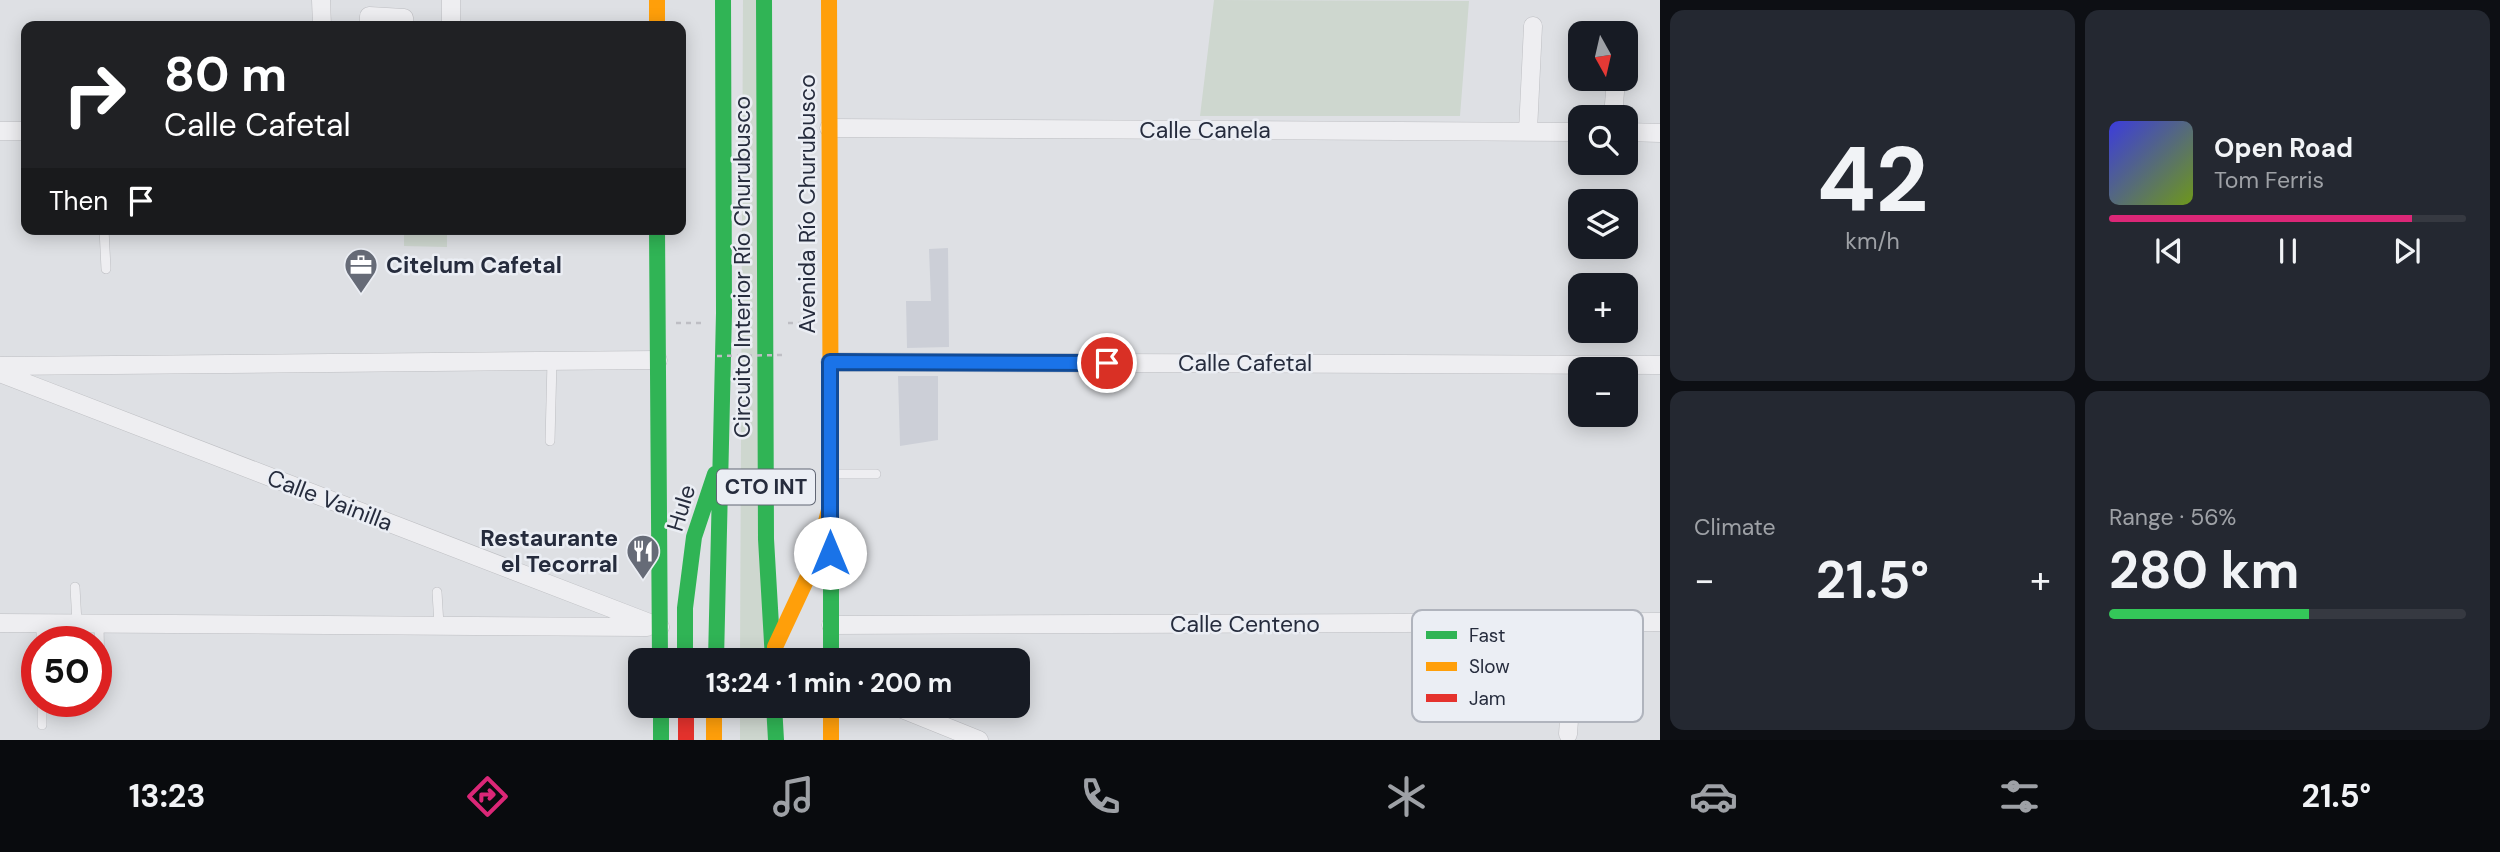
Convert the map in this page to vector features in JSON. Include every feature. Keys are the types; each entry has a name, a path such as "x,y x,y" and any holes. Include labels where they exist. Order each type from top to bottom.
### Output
{"main road":[{"path":"657,0 657,21"},
{"name":"Circuito Interior Río Churubusco","path":"716,648 722,454 723,0"},
{"name":"Circuito Interior Río Churubusco","path":"764,0 766,539 773,648"},
{"name":"Avenida Río Churubusco","path":"829,0 831,648"},
{"path":"657,235 660,648"},
{"name":"Hule","path":"685,648 685,608 694,537 722,454"},
{"path":"777,648 817,557 830,506"},
{"path":"661,718 661,740"},
{"path":"686,718 686,740"},
{"path":"714,718 714,740"},
{"path":"775,718 776,740"},
{"path":"831,718 831,740"}],"street":[{"path":"321,0 322,21"},
{"path":"451,0 451,21"},
{"path":"1528,131 1533,26"},
{"name":"Calle Canela","path":"829,128 1568,132"},
{"path":"0,131 21,131"},
{"path":"1638,132 1660,132"},
{"path":"0,366 658,360"},
{"name":"Calle Cafetal","path":"830,362 1660,365"},
{"name":"Calle Vainilla","path":"0,373 660,627"},
{"path":"0,623 660,627"},
{"name":"Calle Centeno","path":"831,625 1412,623"},
{"path":"924,718 979,740"},
{"path":"1568,734 1569,722"}],"lane":[{"path":"104,235 106,269"},
{"path":"550,441 552,361"},
{"path":"830,474 876,474"},
{"path":"75,587 77,623"},
{"path":"437,592 439,625"},
{"path":"42,717 42,725"}],"path":[{"path":"658,323 705,323"},
{"path":"783,323 830,323"},
{"path":"717,356 783,355"}],"shaded area":[{"path":"743,0 758,0 764,648 740,648"},
{"path":"1214,0 1469,1 1460,116 1200,116"},
{"path":"404,235 447,235 447,247 404,246"},
{"path":"948,248 949,347 907,348 906,301 931,301 929,249"},
{"path":"898,376 938,376 938,440 900,446"},
{"path":"740,718 767,718 768,740 740,740"}],"traffic: fast":[{"path":"716,648 724,313 723,0"},
{"path":"764,0 766,539 772,648"},
{"path":"657,235 660,648"},
{"path":"685,648 685,608 694,537 715,474"},
{"path":"831,505 831,648"},
{"path":"661,718 661,740"},
{"path":"775,718 776,740"}],"traffic: slow":[{"path":"657,0 657,21"},
{"path":"829,0 831,505"},
{"path":"775,647 817,557 830,506"},
{"path":"714,718 714,740"},
{"path":"831,718 831,740"}],"traffic: jam":[{"path":"686,718 686,740"}],"place":[{"name":"Citelum Cafetal","path":"361,295"},
{"name":"Restaurante el Tecorral","path":"643,581"}],"route":[{"path":"830,553 830,362 1107,363"}]}
